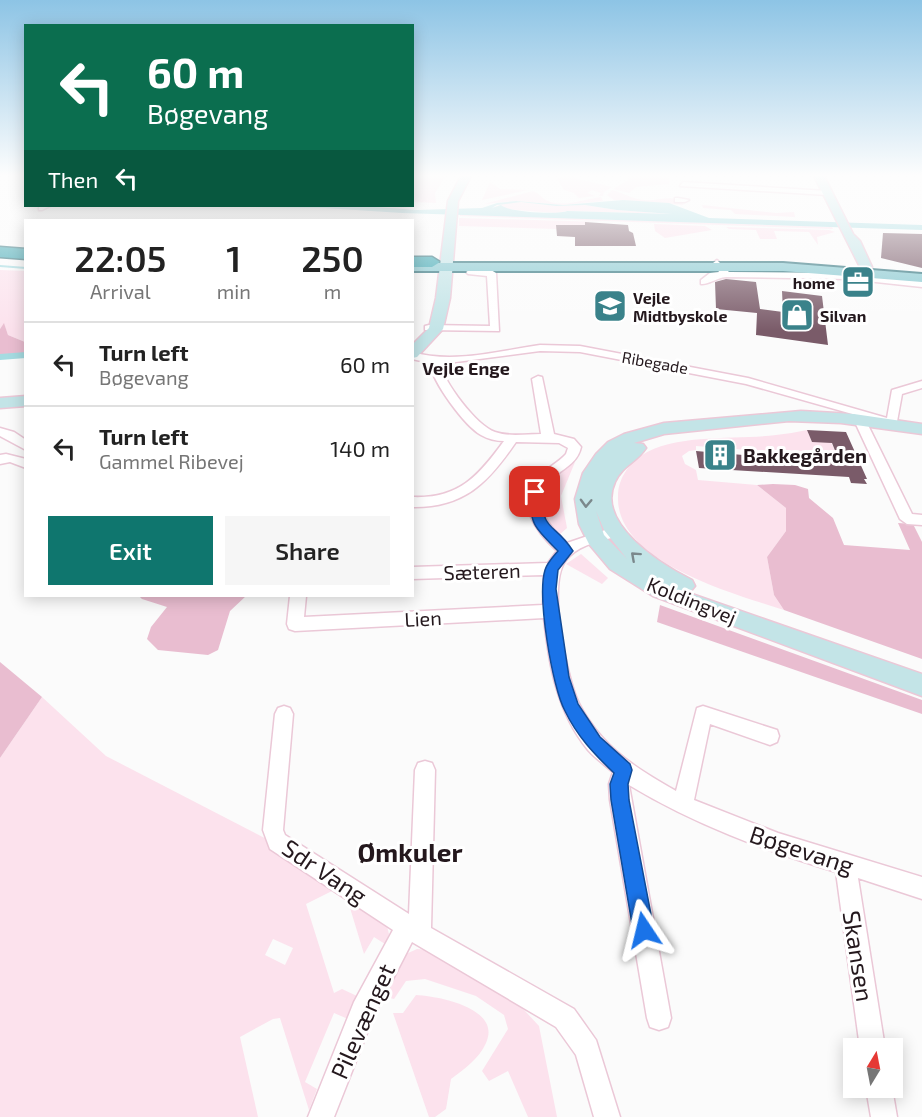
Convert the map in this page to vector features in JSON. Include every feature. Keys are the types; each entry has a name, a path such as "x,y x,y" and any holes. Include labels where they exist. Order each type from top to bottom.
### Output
{"highway":[{"path":"0,252 24,254"},
{"path":"414,262 439,264"}],"main road":[{"path":"414,352 433,329 439,264 445,226"},
{"path":"844,226 843,240 860,266"},
{"path":"721,268 819,262 922,274"},
{"path":"414,267 439,264 721,268 860,266"},
{"path":"414,343 433,329"},
{"path":"0,403 24,402"},
{"name":"Koldingvej","path":"922,429 892,424 804,424 662,439 642,445 625,455 611,469 604,482 602,499 606,516 604,534 620,565 651,586 675,597 922,686"},
{"name":"Koldingvej","path":"862,424 922,434"},
{"name":"Koldingvej","path":"604,534 640,561 678,584 922,671"}],"street":[{"path":"704,282 721,268 848,276 922,285"},
{"path":"433,329 495,329 491,273 471,272"},
{"name":"Ribegade","path":"414,355 435,361 449,361 540,348 580,349 710,372 824,402 892,424"},
{"path":"435,361 437,375 477,427 488,434 511,440 548,438 570,440 575,447 573,456 539,483 534,503 540,525 566,551"},
{"path":"538,380 548,438"},
{"path":"892,424 896,392 922,384"},
{"path":"862,424 907,519 922,520"},
{"path":"0,432 10,435 24,445"},
{"path":"414,502 439,502 451,498 482,478 493,467 511,440"},
{"path":"0,460 5,457 24,463"},
{"path":"552,569 566,551 604,534"},
{"name":"Sæteren","path":"414,573 552,569"},
{"name":"Bøgevang","path":"552,569 549,589 561,677 571,708 594,742 623,770 683,804 747,832 922,888"},
{"name":"Lien","path":"298,597 295,624 552,611"},
{"name":"Sdr Vang","path":"284,714 273,830 277,842 413,930 565,1018 587,1049 607,1117"},
{"path":"683,804 703,714 770,736"},
{"path":"413,930 425,770"},
{"path":"623,770 619,784 620,800 659,1018"},
{"name":"Skansen","path":"845,863 871,1038"},
{"name":"Pilevænget","path":"321,1117 363,1011 413,930"},
{"path":"881,1098 884,1117"}],"shaded area":[{"path":"463,226 556,226 557,229"},
{"path":"654,226 705,226 712,230 665,238 655,231"},
{"path":"751,226 807,226 832,227 833,229"},
{"path":"726,227 835,232 817,237 818,245 809,232 774,231 777,239 760,239 756,230"},
{"path":"0,270 24,271 24,342 8,335 4,324 0,329"},
{"path":"4,323 8,335 24,342 24,355 0,358 0,329"},
{"path":"807,430 812,442 831,442 841,465 805,460 791,462 787,453 696,446 696,450 689,451 682,456 685,464 696,470 698,480 757,485 786,508 786,531 767,557 774,595 784,610 737,595 682,572 656,557 636,539 622,519 618,490 622,478 637,459 656,448 689,440 761,436"},
{"path":"575,462 561,496 567,528 559,535 544,516 541,499 543,491 554,477"},
{"path":"757,485 795,485 808,489 809,498 833,518 844,545 910,550 898,523 913,524 922,542 922,659 784,610 774,595 767,557 786,531 786,508"},
{"path":"581,554 608,578 602,584 566,564"},
{"path":"140,597 245,597 230,611 218,650 208,655 158,650 147,639 151,627 167,607"},
{"path":"660,605 922,700 922,714 657,622"},
{"path":"0,662 42,697 0,758"},
{"path":"42,697 106,756 311,862 334,890 306,904 334,993 342,989 357,996 348,1019 334,1013 305,1082 317,1089 309,1110 280,1018 273,1019 240,1037 258,1117 0,1117 0,758","holes":["273,939 293,948 285,965 265,955"]},
{"path":"347,898 387,926 389,934 385,944 374,937 364,954"},
{"path":"417,949 429,950 513,998 539,1026 557,1117 528,1117 508,1071 489,1081 482,1071 508,1029 504,1015 476,996 425,979 406,981 394,999 380,995 406,954"},
{"path":"416,995 452,1001 465,1006 485,1021 488,1031 486,1043 479,1054 451,1079 446,1109 435,1117 429,1117 393,1013 403,1013"}],"water":[{"path":"804,226 922,226 922,230"}],"building":[{"path":"556,226 628,226 629,231 633,233 636,246 575,246 575,237 557,236"},
{"path":"883,233 922,234 922,268 881,258"},
{"name":"Silvan","path":"726,279 756,282 760,309 783,312 782,291 822,296 828,345 756,335 757,313 716,309 715,282"},
{"name":"Bakkegården","path":"807,430 846,432 867,479 864,479 867,484 851,483 849,477 699,468 696,451 840,463 832,443 812,442"}],"waterway":[{"path":"0,266 24,268"},
{"path":"0,357 24,355"}],"place":[{"name":"home","path":"858,282"},
{"name":"Vejle Midtbyskole","path":"610,306"},
{"name":"Silvan","path":"797,315"},
{"name":"Bakkegården","path":"720,455"}],"district":[{"name":"Vejle Enge","path":"466,368"},
{"name":"Ømkuler","path":"410,851"}],"route":[{"path":"535,492 534,503 540,525 566,551 552,569 549,589 561,677 571,708 594,742 623,770 619,784 620,800 644,930"}]}
